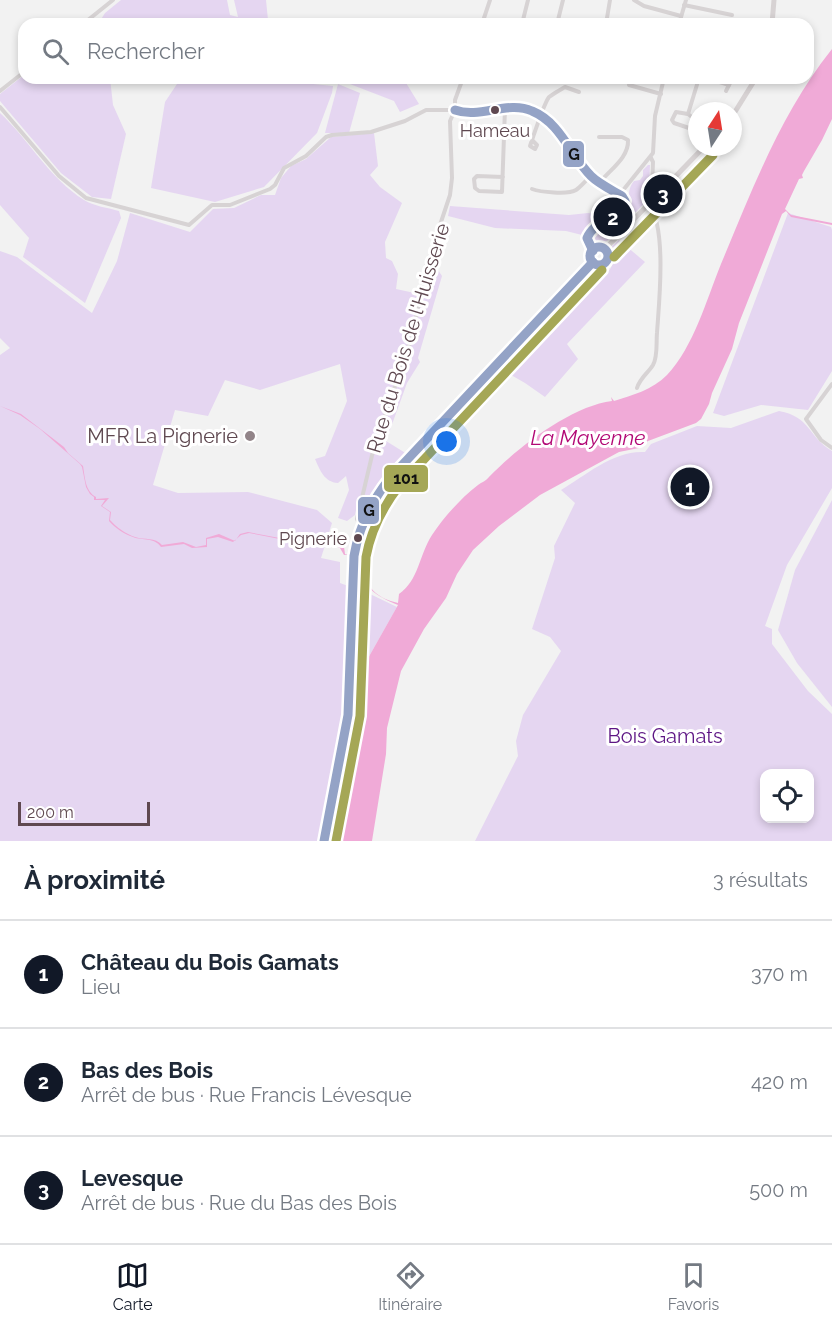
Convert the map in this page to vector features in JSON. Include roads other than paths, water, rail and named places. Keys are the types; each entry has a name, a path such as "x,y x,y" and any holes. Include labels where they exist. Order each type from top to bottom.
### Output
{"main road":[{"path":"772,18 774,0"},
{"path":"741,102 752,84"},
{"path":"605,249 695,156"},
{"path":"605,249 608,257 606,262 598,265 593,262 591,258 593,250 605,249"},
{"path":"324,841 348,716 353,574 360,526 373,501 390,478 593,262"}],"street":[{"path":"90,18 113,0"},
{"path":"484,18 490,0"},
{"path":"524,18 528,0"},
{"path":"558,18 563,0"},
{"path":"607,18 610,0"},
{"path":"634,0 644,6 681,16 685,2 732,15"},
{"path":"0,91 18,77"},
{"name":"Rue du Bois de l'Huisserie","path":"360,526 357,519 374,447 412,337 426,267 450,195 452,178 450,125 461,84"},
{"path":"657,195 652,188 653,162 651,158 655,116 663,84"},
{"path":"692,102 697,84"},
{"path":"726,92 729,84"},
{"path":"629,85 661,94"},
{"path":"532,140 544,105 550,96 566,87 579,92"},
{"path":"0,107 59,176 86,198 189,225 212,205 230,205 270,189 275,185 284,168 306,156 326,137 371,132 405,121 426,110 455,110 466,114 478,114 505,108 525,108 542,116 556,128 591,176 620,194 625,201 622,210 590,230 587,238 593,250"},
{"path":"503,177 477,176 474,179 475,188 479,191 502,192 503,177 505,108"},
{"path":"676,112 688,114 697,121 695,126 689,128 674,123 672,120 676,112"},
{"path":"599,137 622,137 628,140 626,153 601,181"},
{"path":"620,194 651,158"},
{"path":"532,189 570,192 576,190 591,176"},
{"path":"637,388 644,374 653,365 656,355 659,237 654,213 649,204"},
{"path":"832,384 806,419 821,440 832,448"}],"water":[{"name":"La Mayenne","path":"832,49 832,119 785,209 791,215 832,223 832,225 791,217 786,211 782,214 739,323 732,349 701,419 648,441 639,448 619,452 540,495 499,526 473,550 401,671 387,728 386,754 372,841 336,841 367,660 398,605 383,598 371,590 364,578 361,561 358,558 362,559 365,576 371,588 382,597 398,603 399,594 411,582 432,535 442,521 465,496 487,480 514,454 546,430 579,411 612,401 611,397 614,401 642,391 655,385 667,375 685,351 692,337 744,208 769,153 808,84 814,84 814,74"},
{"path":"0,406 21,414 64,447 83,466 90,491 96,499 109,498 102,506 111,512 110,520 125,532 135,537 156,541 162,545 183,542 196,547 206,545 206,538 219,534 234,541 218,537 207,539 207,547 192,548 184,544 161,547 155,542 130,536 123,532 109,521 110,512 101,506 105,500 94,500 90,494 86,487 80,464 40,429 20,415"},
{"path":"248,532 317,545 332,544 344,547 345,554 349,554 344,555 336,546 316,546 249,533 236,539 240,534"}],"place":[{"name":"Hameau","path":"495,110"},
{"name":"Levesque","path":"663,194"},
{"name":"Bas des Bois","path":"613,217"},
{"name":"MFR La Pignerie","path":"250,436"},
{"name":"Château du Bois Gamats","path":"690,487"},
{"name":"Pignerie","path":"358,538"}],"park label":[{"name":"Bois Gamats","path":"665,736"}]}
